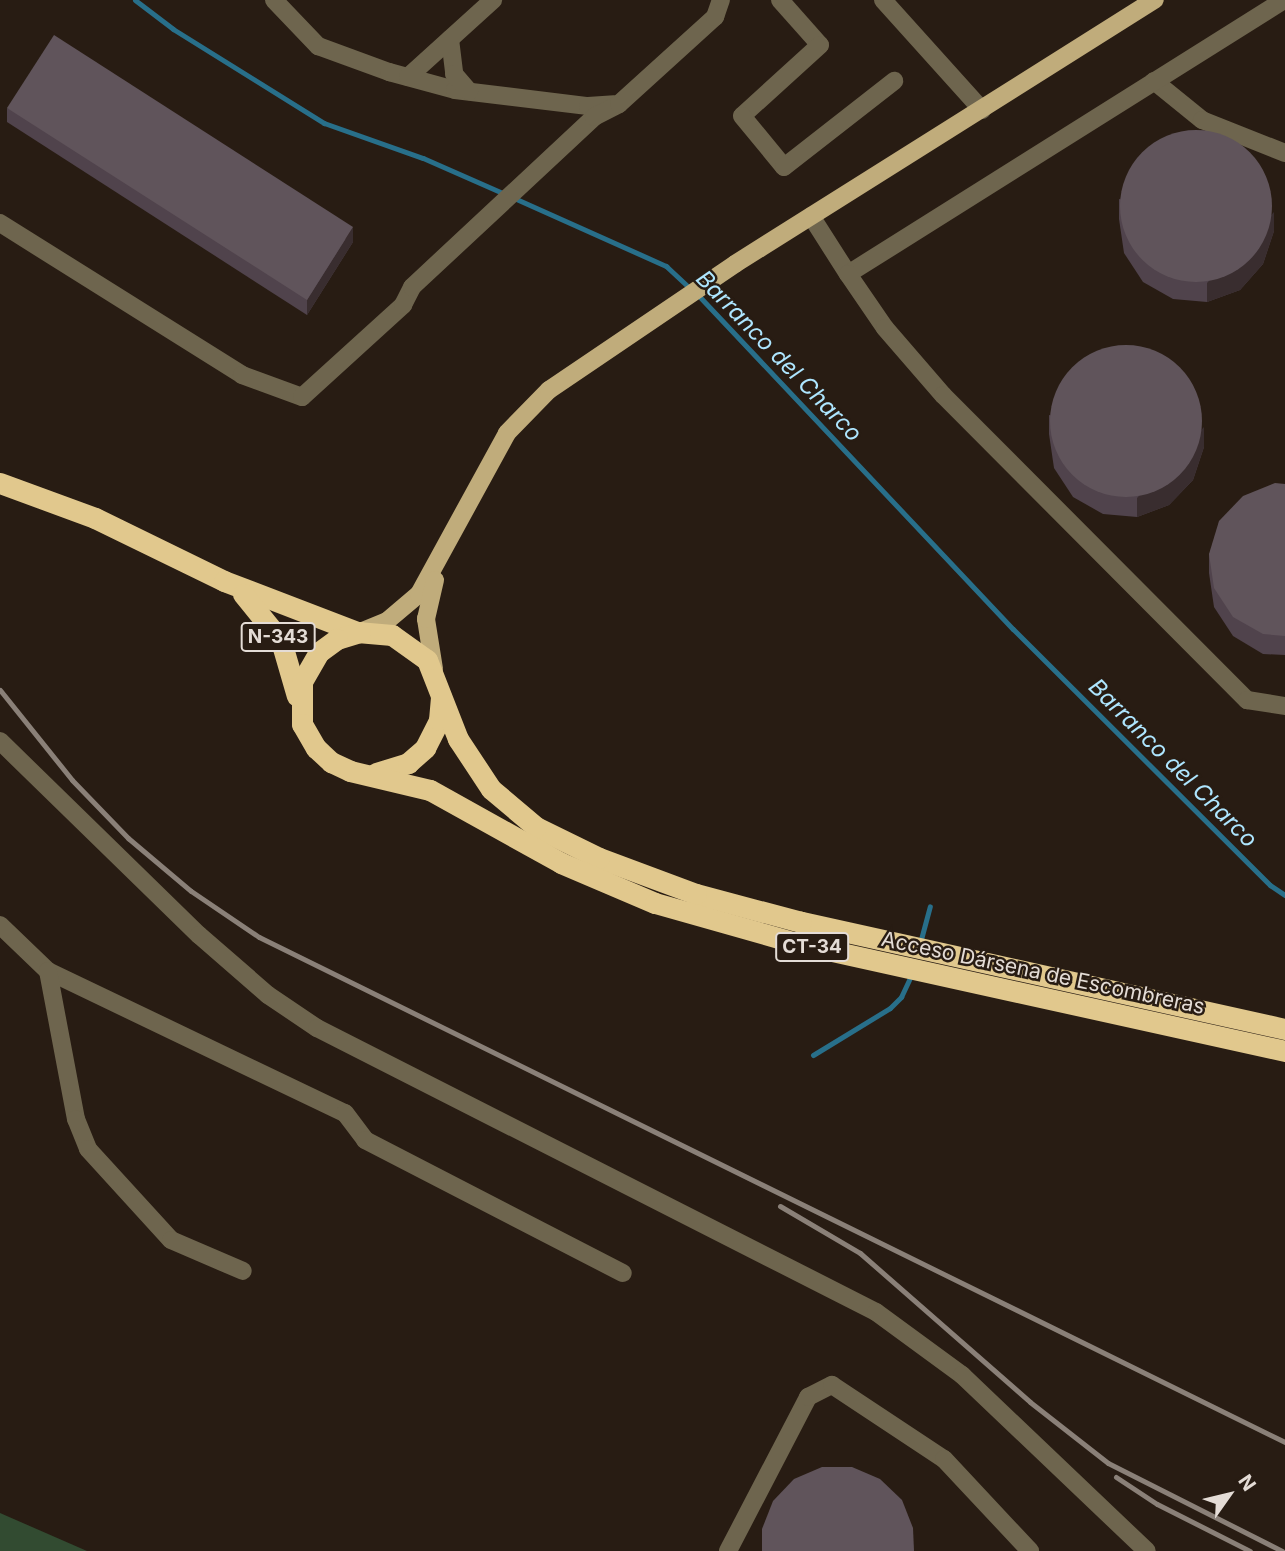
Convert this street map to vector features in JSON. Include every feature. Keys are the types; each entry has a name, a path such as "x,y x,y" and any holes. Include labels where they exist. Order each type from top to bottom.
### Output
{"highway":[{"name":"N-343","path":"0,483 95,518 224,581 330,625 359,632"},
{"name":"N-343","path":"224,581 260,610 281,641 292,671 300,713"},
{"name":"Acceso Dársena de Escombreras","path":"1285,1029 812,925 696,894 629,870 537,827 505,803 467,757 438,684 421,653 403,639 359,632 328,645 311,662 302,682 300,713 310,741 323,755 363,773 430,790 561,863 690,915 807,946 1285,1051"},
{"path":"363,773 396,768 425,748 439,720 438,684"}],"main road":[{"path":"438,684 426,619 447,547 473,489 507,433 549,390 735,264 1155,0"},
{"path":"359,632 410,604 447,547"}],"street":[{"path":"274,0 318,46 408,77 469,91 588,106 619,104"},
{"path":"408,77 493,0"},
{"path":"0,223 242,375 302,397 403,305 412,287 594,117 619,104 715,17 722,0"},
{"path":"780,0 820,45 742,116 784,167 894,80"},
{"path":"883,0 982,110"},
{"path":"848,274 1284,0"},
{"path":"450,39 454,74 469,91"},
{"path":"1154,81 1202,120 1285,153"},
{"path":"811,216 885,328 943,395 1247,700 1285,706"},
{"path":"0,741 199,934 268,995 317,1028 876,1312 962,1375 1147,1551"},
{"path":"0,925 48,971 345,1113 365,1140 623,1273"},
{"path":"48,971 76,1119 88,1149 171,1240 243,1271"},
{"path":"728,1551 808,1397 832,1385 944,1459 1030,1551"}],"green space":[{"path":"0,1513 87,1551 0,1551"}],"building":[{"path":"54,35 353,227 307,300 7,108"},
{"path":"1196,130 1225,135 1250,152 1267,177 1272,206 1267,235 1250,260 1225,277 1196,282 1167,277 1142,260 1125,235 1120,206 1125,177 1142,152 1167,135"},
{"path":"1126,345 1155,350 1180,367 1197,392 1202,421 1197,450 1180,475 1155,492 1126,497 1097,492 1072,475 1055,450 1050,421 1055,392 1072,367 1097,350"},
{"path":"1275,483 1285,484 1285,636 1263,634 1233,617 1214,588 1209,554 1219,521 1243,496"},
{"path":"822,1467 852,1467 880,1479 902,1500 913,1528 914,1551 762,1551 762,1529 773,1501 794,1479"}],"waterway":[{"name":"Barranco del Charco","path":"135,0 173,29 324,123 423,158 505,194"},
{"name":"Barranco del Charco","path":"514,198 666,266 690,288"},
{"name":"Barranco del Charco","path":"698,295 1013,629 1270,885 1285,895"},
{"path":"920,943 930,906"},
{"path":"813,1055 890,1008 901,997 912,973"}],"railway":[{"path":"0,690 72,780 128,838 191,891 259,937 1285,1442"},
{"path":"780,1206 860,1253 1030,1402 1108,1463 1282,1551"},
{"path":"1116,1477 1157,1504 1250,1551"}]}
